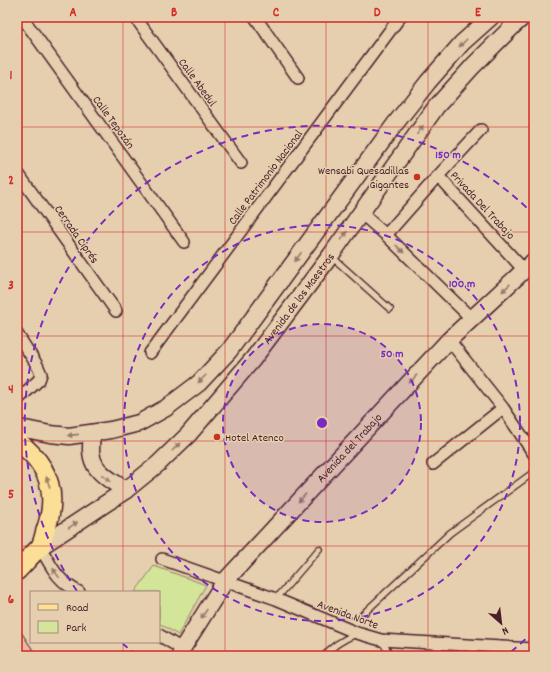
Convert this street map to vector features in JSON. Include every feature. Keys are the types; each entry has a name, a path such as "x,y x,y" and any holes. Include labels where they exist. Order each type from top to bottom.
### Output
{"main road":[{"name":"Avenida de los Maestros","path":"17,428 68,436 111,430 139,423 166,408 199,383 229,351 395,124 462,43 491,17"},
{"name":"Avenida de los Maestros","path":"17,557 40,546 126,490 158,464 188,435 253,359 331,255 436,107 473,66 523,17"},
{"name":"Avenida del Trabajo","path":"183,652 225,582 449,340 529,265"},
{"path":"92,433 90,444 92,458 97,470 106,478 126,490"},
{"path":"17,441 27,448 38,461 50,486 50,517 40,546"},
{"name":"Avenida de los Maestros","path":"17,572 40,546"}],"street":[{"name":"Calle Tepozán","path":"22,17 184,242"},
{"name":"Calle Abedul","path":"135,17 240,163"},
{"path":"255,17 298,78"},
{"name":"Calle Patrimonio Nacional","path":"150,353 400,17"},
{"name":"Privada Del Trabajo","path":"386,235 481,130"},
{"name":"Cerrada Ciprés","path":"17,172 116,311"},
{"name":"Privada Del Trabajo","path":"438,176 529,265"},
{"path":"361,213 386,235 472,319"},
{"path":"17,334 37,365 41,374 38,380 17,400"},
{"path":"449,340 503,408 534,454"},
{"path":"433,464 503,408"},
{"path":"40,546 59,577 71,588 77,591"},
{"name":"Avenida Norte","path":"162,559 276,599 357,633 381,640 534,650"},
{"path":"160,636 183,652"}],"lane":[{"path":"331,255 390,308"},
{"path":"363,614 450,533 534,472"},
{"path":"276,599 319,549"},
{"path":"324,656 345,638 357,633"},
{"path":"381,640 390,656"}],"green space":[{"path":"154,566 206,585 178,635 160,624 160,591 136,591"}],"building":[{"path":"17,481 21,495 20,504 17,510"},
{"path":"17,481 21,495 20,504 17,510"},
{"path":"17,626 37,656 17,656"}],"place":[{"name":"Wensabi Quesadillas Gigantes","path":"417,177"},
{"name":"Hotel Atenco","path":"217,437"}]}
